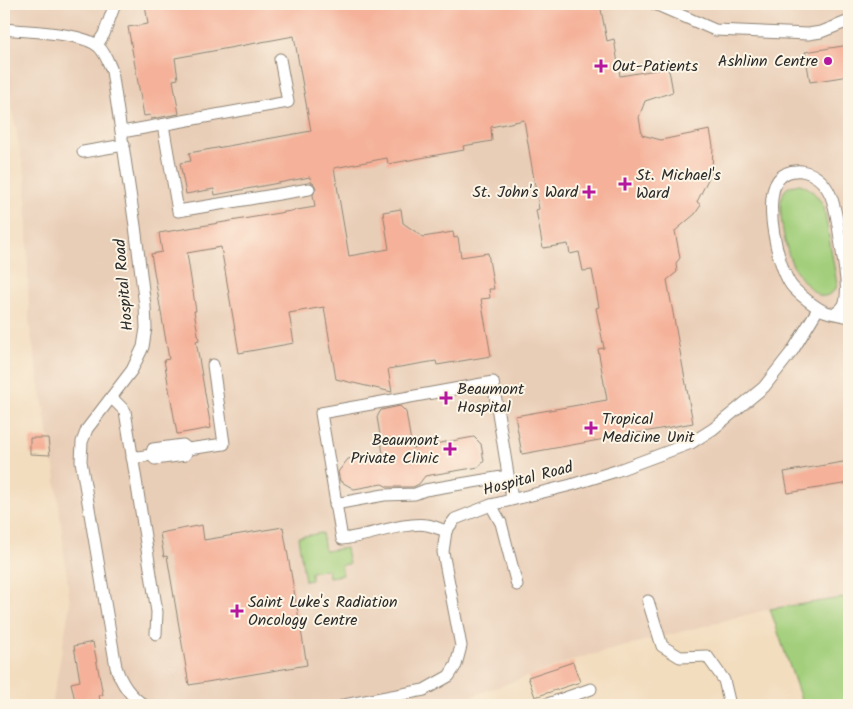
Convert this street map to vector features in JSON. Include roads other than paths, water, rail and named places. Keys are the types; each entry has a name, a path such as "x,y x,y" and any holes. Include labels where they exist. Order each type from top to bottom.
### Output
{"lane":[{"path":"4,29 81,38 97,46 112,16 115,4"},
{"path":"655,4 714,30 808,34 821,32 849,21"},
{"name":"Hospital Road","path":"97,46 105,54 112,71 146,306 146,328 143,347 132,370 87,429 82,442 81,461 116,667 126,689 144,705"},
{"path":"122,132 288,102 280,58"},
{"path":"163,124 178,211 309,189"},
{"path":"83,152 124,145"},
{"path":"836,313 843,307 846,296 843,255 833,202 824,183 812,174 794,170 785,173 778,181 772,193 771,208 776,243 781,260 791,285 818,309 849,317"},
{"name":"Hospital Road","path":"446,531 455,519 492,505 571,485 616,471 691,443 713,429 764,388 794,350 818,309"},
{"path":"132,458 151,454 153,450 183,445 188,449 224,444 213,365"},
{"path":"344,705 424,690 449,676 456,665 461,646 443,552 446,531 426,525 410,526 342,539 320,413 493,382 512,499"},
{"path":"112,398 124,411 157,612 156,634"},
{"path":"335,504 384,495 415,494 425,490 508,476"},
{"path":"492,505 501,523 517,585"},
{"path":"648,601 662,646 680,657 707,656 724,680 730,705"},
{"path":"545,705 591,689"}],"place":[{"name":"Ashlinn Centre","path":"828,61"},
{"name":"Out-Patients","path":"601,66"},
{"name":"St. Michael's Ward","path":"625,184"},
{"name":"St. John's Ward","path":"589,192"},
{"name":"Beaumont Hospital","path":"446,398"},
{"name":"Tropical Medicine Unit","path":"591,428"},
{"name":"Beaumont Private Clinic","path":"450,449"},
{"name":"Saint Luke's Radiation Oncology Centre","path":"237,611"}]}
